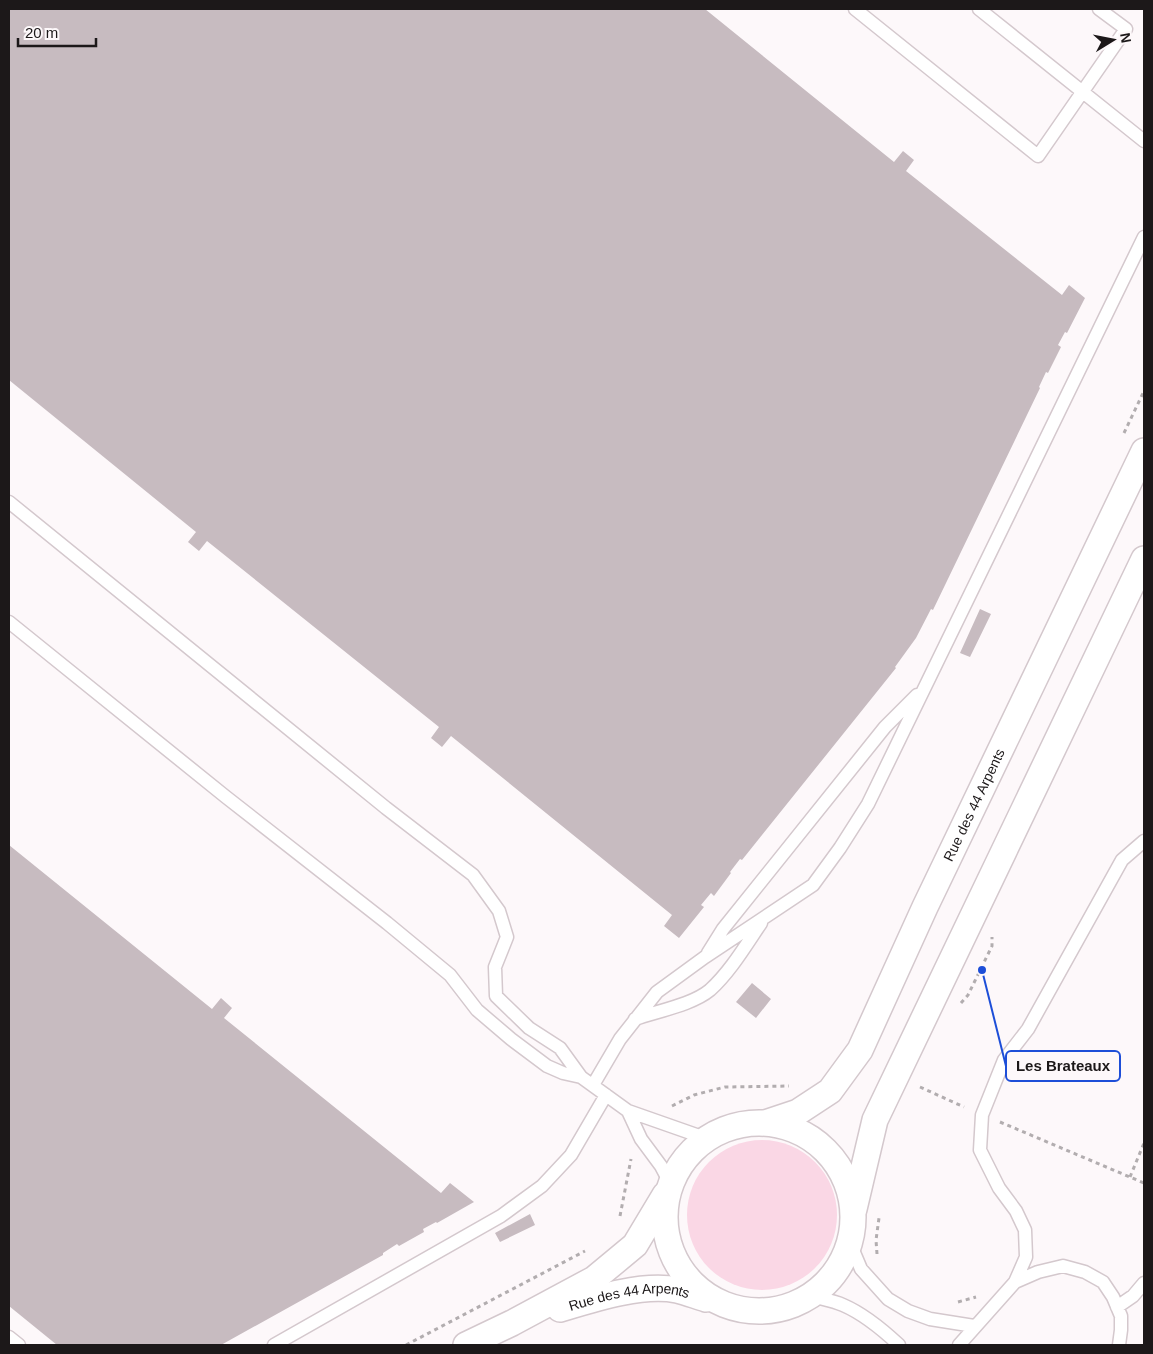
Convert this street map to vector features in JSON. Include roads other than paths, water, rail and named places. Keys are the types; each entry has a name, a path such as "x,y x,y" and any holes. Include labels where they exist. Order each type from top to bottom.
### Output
{"street":[{"name":"Rue des 44 Arpents","path":"466,1345 512,1323 594,1279 635,1245 684,1158 705,1138 735,1124 768,1122 798,1112 830,1092 860,1050 929,898 1144,451"},
{"name":"Rue des 44 Arpents","path":"512,1323 600,1298 648,1289 676,1290 749,1312 782,1309 812,1296 829,1281 842,1263 850,1243 854,1209 874,1120 1144,559"},
{"name":"Rue des 44 Arpents","path":"768,1122 800,1131 827,1150 846,1177 854,1209"},
{"name":"Rue des 44 Arpents","path":"669,1187 664,1224 672,1256 691,1283 718,1302"}],"lane":[{"path":"855,9 1038,156 1126,29 1099,9"},
{"path":"979,9 1144,142"},
{"path":"593,1085 620,1038 657,992 705,957 813,885 840,848 868,804 1144,237"},
{"path":"9,502 386,808 473,875 499,911 507,937 495,967 496,996 529,1028 560,1048 581,1077 628,1111 705,1138"},
{"path":"9,622 450,975 477,1010 511,1039 546,1066 563,1073 581,1077"},
{"path":"705,957 723,929 885,727 923,689"},
{"path":"959,1345 1014,1282 1026,1257 1025,1230 1016,1210 999,1188 980,1150 982,1115 1004,1060 1028,1029 1122,860 1144,841"},
{"path":"635,1019 692,1000 709,990 724,974 766,916"},
{"path":"274,1345 501,1216 542,1186 571,1154 606,1095"},
{"path":"628,1111 641,1139 661,1166 669,1187"},
{"path":"850,1243 861,1269 888,1299 908,1311 930,1320 974,1326"},
{"path":"1014,1282 1038,1272 1063,1266 1085,1272 1103,1282 1113,1297 1120,1316 1119,1345"},
{"path":"1117,1307 1133,1296 1144,1283"},
{"path":"812,1296 844,1305 884,1331 899,1345"},
{"path":"9,1337 19,1345"}],"place":[{"name":"Les Brateaux","path":"982,970"}]}
